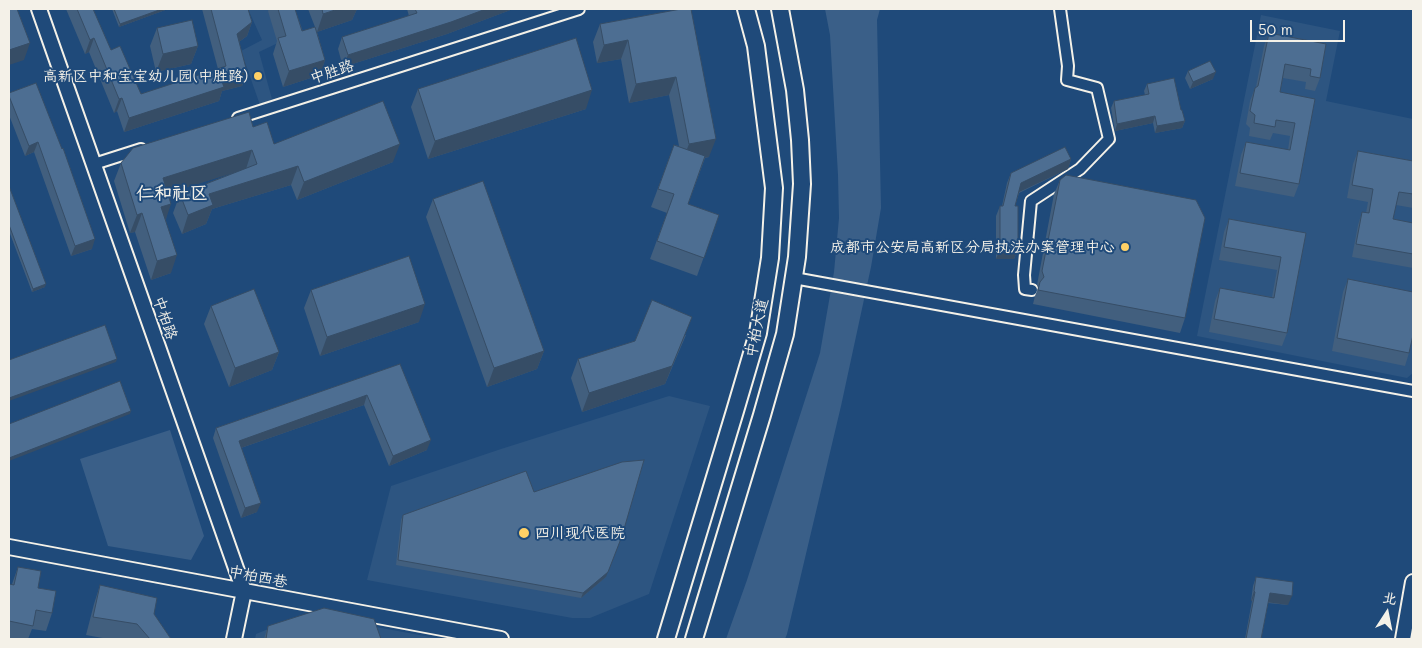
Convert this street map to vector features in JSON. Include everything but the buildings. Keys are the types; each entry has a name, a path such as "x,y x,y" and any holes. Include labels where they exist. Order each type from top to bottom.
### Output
{"main road":[{"name":"中柏大道","path":"666,639 758,333 770,258 774,188 756,46 746,9"},
{"name":"中柏大道","path":"694,639 785,334 797,257 802,184 800,140 795,90 785,26 780,9"}],"street":[{"name":"中柏路","path":"39,9 244,590"},
{"name":"中胜路","path":"228,121 579,9"},
{"path":"1032,290 1025,289 1024,274 1031,201 1080,169 1109,138 1097,88 1067,80 1068,66 1060,9"},
{"path":"94,164 152,146"},
{"path":"794,278 1413,391"},
{"name":"中柏西巷","path":"9,547 501,639"},
{"path":"1403,639 1413,582"},
{"path":"234,639 244,590"}],"shaded area":[{"name":"高新区中和宝宝幼儿园(中胜路)","path":"248,9 295,9 303,31 259,52 272,99 260,105 241,51 262,40"},
{"path":"825,9 880,9 877,20 881,208 871,267 841,406 787,634 785,639 726,639 747,580 820,353 834,272 839,218 838,175 830,35"},
{"path":"1261,15 1340,31 1326,101 1413,119 1413,373 1407,378 1197,336"},
{"name":"四川现代医院","path":"669,396 710,406 649,594 590,618 572,618 367,580 391,486"},
{"path":"170,430 204,536 191,560 108,546 80,459"},
{"path":"306,614 441,639 255,639 256,634"}],"place":[{"name":"高新区中和宝宝幼儿园(中胜路)","path":"258,76"},
{"name":"成都市公安局高新区分局执法办案管理中心","path":"1125,247"},
{"name":"四川现代医院","path":"524,533"}],"district":[{"name":"仁和社区","path":"172,193"}]}
